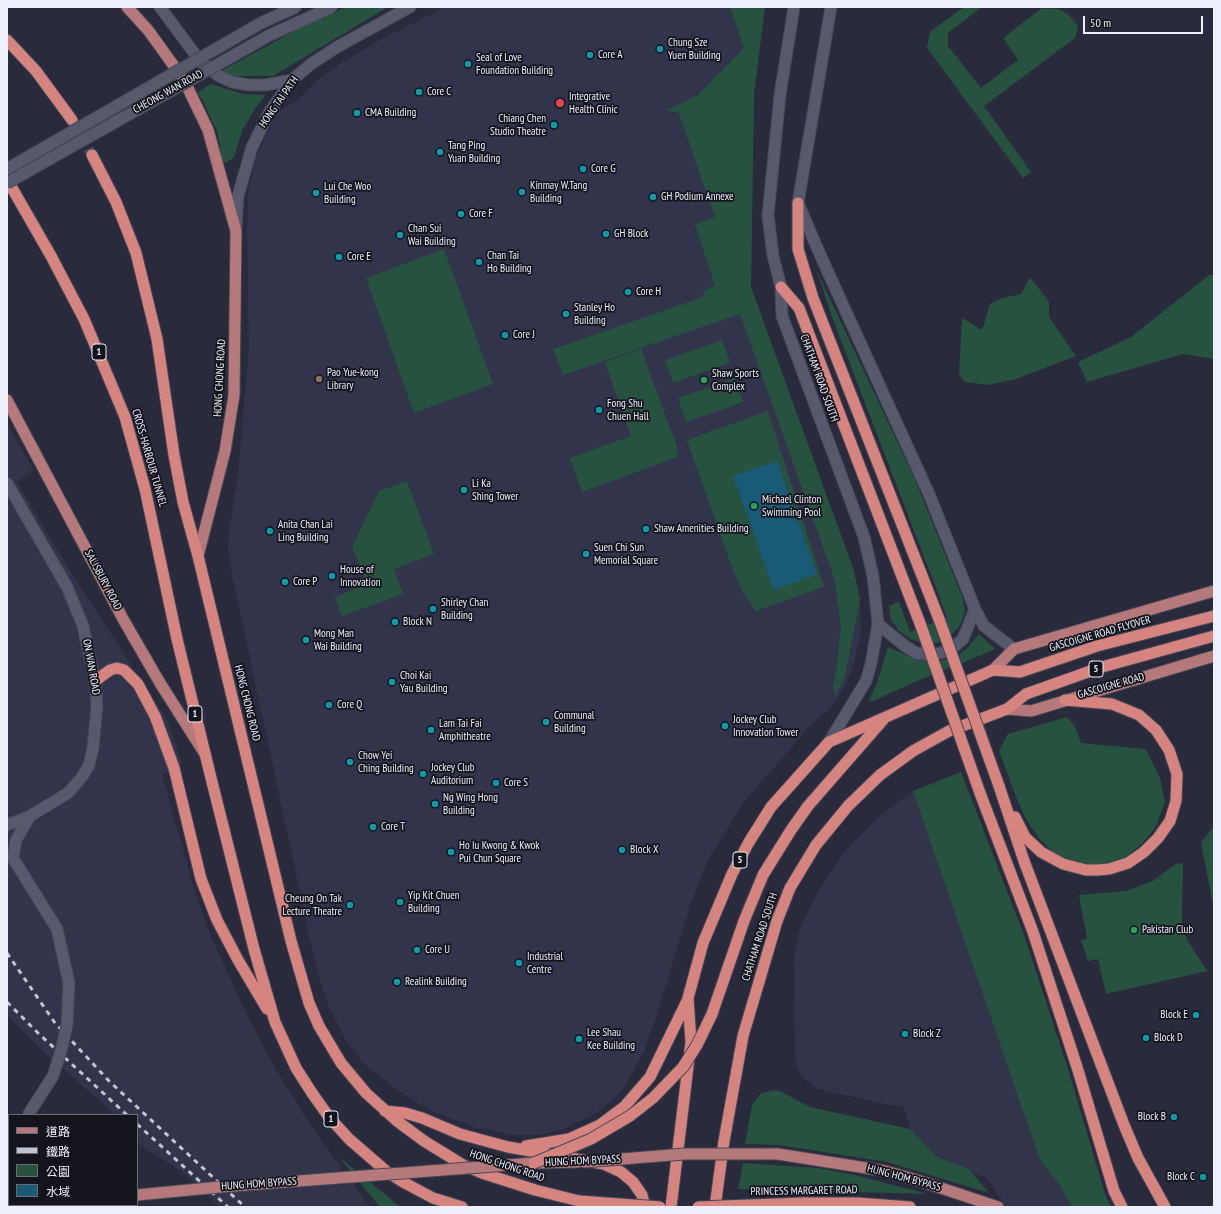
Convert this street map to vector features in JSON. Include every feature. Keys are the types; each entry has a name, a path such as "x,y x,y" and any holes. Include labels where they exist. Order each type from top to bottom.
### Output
{"highway":[{"path":"7,40 36,71 72,120"},
{"name":"CROSS-HARBOUR TUNNEL","path":"92,155 116,202 136,253 158,339 174,455 183,502 198,556"},
{"name":"CROSS-HARBOUR TUNNEL","path":"9,185 54,262 84,319 124,417 145,489 177,639 206,755"},
{"path":"798,203 798,249 813,298 939,619 1024,861 1124,1125 1138,1158 1165,1207"},
{"path":"781,287 799,308 921,626 980,793 1033,932 1077,1067 1114,1191 1122,1207"},
{"name":"HONG CHONG ROAD","path":"198,556 291,940 309,1003 319,1026 341,1063 366,1093 384,1111 418,1138 463,1165 504,1181 579,1201 660,1207"},
{"name":"GASCOIGNE ROAD FLYOVER","path":"993,670 1020,672 1097,646 1214,616"},
{"name":"5","path":"1007,709 1026,694 1102,667 1214,636"},
{"path":"95,681 102,674 117,668 131,675 155,716 174,768 201,879 217,920 238,960 275,1022"},
{"name":"CHATHAM ROAD SOUTH","path":"671,1207 691,1042 688,998 703,944 732,874 749,842 771,807 829,742 993,670"},
{"path":"998,786 1025,837 1041,852 1063,864 1086,870 1109,869 1128,863 1144,852 1158,838 1170,821 1176,801 1177,774 1169,750 1156,730 1139,715 1112,704 1065,700"},
{"name":"CHATHAM ROAD SOUTH","path":"715,1207 724,1141 743,1036 777,921 790,888 816,845 848,806 880,775 913,751 949,731 1007,709"},
{"path":"534,1163 578,1145 630,1116 653,1098 683,1067 697,1045 712,1014 724,985 744,921 763,876 804,812 885,717"},
{"name":"1","path":"206,755 254,949 275,1022 296,1068 329,1117 349,1139 370,1158 386,1171 418,1191 462,1207"},
{"path":"508,1148 536,1146 569,1139 600,1124 624,1107 650,1077 688,998"},
{"path":"384,1111 422,1118 460,1134 508,1148 604,1164 621,1172 633,1182 642,1195 645,1207"},
{"path":"418,1191 436,1207"},
{"name":"PRINCESS MARGARET ROAD","path":"698,1207 815,1202 910,1207"}],"main road":[{"name":"HONG CHONG ROAD","path":"127,7 148,30 184,80 208,130 236,231 234,394 225,451 198,556"},
{"path":"160,7 200,61 219,76 248,85 265,85 292,80"},
{"name":"CHEONG WAN ROAD","path":"7,169 261,23 296,7"},
{"name":"CHEONG WAN ROAD","path":"9,185 270,35 332,7"},
{"name":"HONG TAI PATH","path":"236,231 238,196 250,153 269,113 292,80 311,64 337,47 410,7"},
{"name":"CHATHAM ROAD SOUTH","path":"794,7 780,95 768,215 773,256 781,287 782,316 864,537 873,576 878,624 871,664 866,681 829,742"},
{"path":"831,7 798,203 929,494 975,609 984,626 1014,649"},
{"name":"SALISBURY ROAD","path":"7,400 123,619 166,694 206,755"},
{"name":"ON WAN ROAD","path":"7,483 67,587 83,626 95,681 97,706 93,748 89,765 82,777 68,793 30,816 7,825"},
{"path":"993,670 1014,649 1214,591"},
{"path":"878,624 910,649 916,652 933,655 950,650 963,639 975,609"},
{"name":"GASCOIGNE ROAD","path":"1007,709 1031,711 1214,656"},
{"path":"29,1114 53,1076 61,1051 67,1025 69,983 56,929 10,857 16,840 30,816"},
{"name":"HUNG HOM BYPASS","path":"138,1195 220,1187 534,1163 692,1154 778,1154 885,1171 998,1207"}],"shaded area":[{"path":"446,7 765,7 754,94 751,287 770,343 854,571 860,601 861,633 852,670 841,693 828,710 809,727 744,802 708,860 691,902 656,1018 644,1051 623,1090 597,1113 561,1130 539,1135 516,1135 477,1128 431,1111 397,1090 362,1062 346,1040 329,1008 317,972 231,570 228,548 229,531 238,475 249,349 247,235 248,192 256,156 277,114 287,105 298,100 319,79 341,63 380,40"},
{"path":"7,423 34,471 17,482 70,571 168,721 182,764 162,775 192,882 209,932 244,1009 276,1070 318,1136 370,1207 220,1207 181,1171 138,1144 138,1114 115,1114 44,1052 7,1015"},
{"name":"Block Z","path":"913,791 1095,1207 1006,1207 987,1178 976,1174 969,1169 937,1157 910,1129 904,1108 817,1089 803,1078 798,1070 795,1055 794,957 799,931 815,897 842,855 877,818"}],"green space":[{"path":"346,7 388,7 273,76 228,76 223,70 300,28"},
{"path":"730,7 765,7 754,94 751,287 854,571 860,601 845,676 836,696 833,687 837,666 841,625 834,578 740,314 563,375 553,349 703,297 705,290 715,286 695,224 715,217 679,113 667,110 698,95 744,48"},
{"path":"964,7 982,7 948,33 948,46 981,88 1018,60 1003,38 1042,8 1059,9 1070,16 1078,26 1075,38 984,106 1031,172 1023,178 927,48 930,32"},
{"path":"211,84 243,94 266,95 256,107 242,131 234,157 226,163 222,161 218,133 203,101 197,93"},
{"path":"444,249 493,384 414,413 366,278"},
{"path":"817,271 916,482 963,599 965,613 959,627 949,637 937,643 922,643 911,639 899,631 890,618 889,606 899,602 910,632 947,617 832,317"},
{"path":"1209,275 1214,275 1214,359 1183,354 1087,382 1078,362 1131,337"},
{"path":"1030,277 1049,302 1049,317 1076,356 1016,379 988,385 965,382 959,374 962,318 982,330 990,304 1002,298 1021,294"},
{"path":"722,340 730,363 673,383 665,360"},
{"path":"641,349 676,444 678,457 582,492 570,458 631,436 605,362"},
{"path":"735,378 743,402 686,422 678,398"},
{"name":"Michael Clinton Swimming Pool","path":"768,411 824,587 756,611 741,589 730,562 687,440"},
{"path":"407,481 434,554 394,569 403,594 342,616 335,597 367,584 352,547 362,526 379,491"},
{"path":"979,634 994,648 994,650 917,681 871,702 869,700 877,683 888,647 917,660 938,662 960,654"},
{"path":"1067,717 1075,726 1081,743 1146,749 1160,778 1165,802 1156,826 1144,842 1127,856 1103,865 1079,865 1058,857 1038,837 1026,819 1016,797 999,751 1008,734"},
{"path":"961,772 1024,935 1068,1069 1105,1194 1111,1207 1072,1207 1059,1184 1040,1160 913,791"},
{"path":"1214,826 1214,911 1201,842"},
{"name":"Pakistan Club","path":"1177,863 1183,864 1182,922 1186,938 1207,971 1106,994 1098,959 1088,961 1081,940 1087,939 1079,895 1126,891 1153,881"},
{"path":"773,1090 780,1091 810,1107 910,1129 937,1157 969,1169 989,1193 887,1162 779,1145 745,1144 752,1105 760,1094"},
{"path":"339,1157 398,1205 401,1207 380,1207"},
{"path":"743,1163 818,1168 855,1175 928,1194 738,1189"}],"water":[{"name":"Michael Clinton Swimming Pool","path":"777,461 817,574 774,590 733,476"}],"tunnel":[{"path":"72,120 92,155"}],"railway":[{"path":"7,953 55,1023 109,1081 245,1207"},
{"path":"7,1002 38,1033 126,1114"},
{"path":"138,1125 228,1207"}],"place":[{"name":"Chung Sze Yuen Building","path":"660,49"},
{"name":"Core A","path":"590,55"},
{"name":"Seal of Love Foundation Building","path":"468,64"},
{"name":"Core C","path":"419,92"},
{"name":"Integrative Health Clinic","path":"560,103"},
{"name":"CMA Building","path":"357,113"},
{"name":"Chiang Chen Studio Theatre","path":"554,125"},
{"name":"Tang Ping Yuan Building","path":"440,152"},
{"name":"Core G","path":"583,169"},
{"name":"Kinmay W.Tang Building","path":"522,192"},
{"name":"Lui Che Woo Building","path":"316,193"},
{"name":"GH Podium Annexe","path":"653,197"},
{"name":"Core F","path":"461,214"},
{"name":"GH Block","path":"606,234"},
{"name":"Chan Sui Wai Building","path":"400,235"},
{"name":"Core E","path":"339,257"},
{"name":"Chan Tai Ho Building","path":"479,262"},
{"name":"Core H","path":"628,292"},
{"name":"Stanley Ho Building","path":"566,314"},
{"name":"Core J","path":"505,335"},
{"name":"Pao Yue-kong Library","path":"319,379"},
{"name":"Shaw Sports Complex","path":"704,380"},
{"name":"Fong Shu Chuen Hall","path":"599,410"},
{"name":"Li Ka Shing Tower","path":"464,490"},
{"name":"Michael Clinton Swimming Pool","path":"754,506"},
{"name":"Shaw Amenities Building","path":"646,529"},
{"name":"Anita Chan Lai Ling Building","path":"270,531"},
{"name":"Suen Chi Sun Memorial Square","path":"586,554"},
{"name":"House of Innovation","path":"332,576"},
{"name":"Core P","path":"285,582"},
{"name":"Shirley Chan Building","path":"433,609"},
{"name":"Block N","path":"395,622"},
{"name":"Mong Man Wai Building","path":"306,640"},
{"name":"Choi Kai Yau Building","path":"392,682"},
{"name":"Core Q","path":"329,705"},
{"name":"Communal Building","path":"546,722"},
{"name":"Jockey Club Innovation Tower","path":"725,726"},
{"name":"Lam Tai Fai Amphitheatre","path":"431,730"},
{"name":"Chow Yei Ching Building","path":"350,762"},
{"name":"Jockey Club Auditorium","path":"423,774"},
{"name":"Core S","path":"496,783"},
{"name":"Ng Wing Hong Building","path":"435,804"},
{"name":"Core T","path":"373,827"},
{"name":"Block X","path":"622,850"},
{"name":"Ho Iu Kwong & Kwok Pui Chun Square","path":"451,852"},
{"name":"Yip Kit Chuen Building","path":"400,902"},
{"name":"Cheung On Tak Lecture Theatre","path":"350,905"},
{"name":"Pakistan Club","path":"1134,930"},
{"name":"Core U","path":"417,950"},
{"name":"Industrial Centre","path":"519,963"},
{"name":"Realink Building","path":"397,982"},
{"name":"Block E","path":"1196,1015"},
{"name":"Block Z","path":"905,1034"},
{"name":"Block D","path":"1146,1038"},
{"name":"Lee Shau Kee Building","path":"579,1039"},
{"name":"Block B","path":"1174,1117"},
{"name":"Block C","path":"1203,1177"}]}
